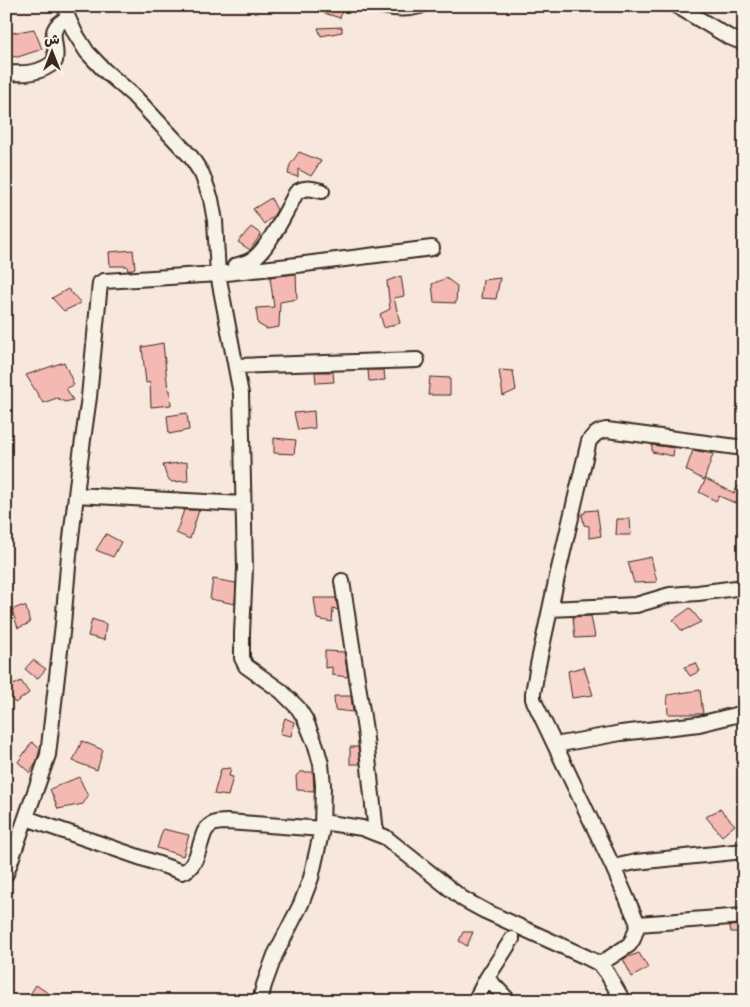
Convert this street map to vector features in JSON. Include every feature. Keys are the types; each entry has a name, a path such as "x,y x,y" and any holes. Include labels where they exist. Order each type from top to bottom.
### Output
{"street":[{"path":"382,6 399,9 420,6"},
{"path":"677,6 729,37 744,43"},
{"path":"6,73 28,74 42,70 55,61 53,33 67,12"},
{"path":"67,12 75,33 87,52 104,70 133,95 191,157 202,174 211,199 242,402 244,568 242,658 250,670 281,691 298,708 305,719 316,746 321,764 323,785 322,825 311,878 301,904 275,955 260,1001"},
{"path":"223,273 257,256 273,234 296,193 308,188 322,192"},
{"path":"6,874 48,755 76,495 90,397 100,283 104,281 223,273 432,248"},
{"path":"236,366 417,360"},
{"path":"600,964 629,944 633,939 638,924 613,866 533,699 550,609 589,441 595,434 607,430 744,448"},
{"path":"76,495 243,504"},
{"path":"342,581 365,730 376,833"},
{"path":"550,609 636,605 670,595 744,587"},
{"path":"555,745 621,733 693,725 744,713"},
{"path":"26,818 182,872 185,872 192,866 205,831 208,826 215,823 322,825 362,828 385,837 463,899 600,964 608,973 623,1001"},
{"path":"613,866 744,851"},
{"path":"638,924 744,916"},
{"path":"475,1001 487,978 512,940"},
{"path":"487,978 509,1001"}],"building":[{"path":"323,6 344,6 340,18 321,12"},
{"path":"342,27 342,32 321,36 318,28"},
{"path":"34,29 42,49 18,57 6,56 6,34"},
{"path":"299,152 321,161 311,176 298,169 298,177 288,174 290,165"},
{"path":"271,198 277,210 264,224 253,209"},
{"path":"251,227 261,234 250,250 238,242"},
{"path":"133,250 135,268 128,271 127,266 110,266 109,252"},
{"path":"296,274 297,299 280,302 279,327 267,329 258,324 256,308 274,307 270,277"},
{"path":"401,276 404,296 394,298 400,323 384,328 380,314 390,309 387,281"},
{"path":"446,278 457,286 456,303 434,302 432,284"},
{"path":"500,278 496,299 481,298 483,280"},
{"path":"68,289 81,303 64,311 52,298"},
{"path":"163,343 171,405 151,407 150,382 146,383 142,347"},
{"path":"64,362 74,385 66,388 73,400 65,402 57,398 43,403 26,375"},
{"path":"368,370 384,370 385,380 369,381"},
{"path":"499,370 513,371 516,390 503,396"},
{"path":"315,372 333,372 334,382 316,383"},
{"path":"430,377 450,378 450,395 428,395"},
{"path":"314,411 315,428 298,430 294,413"},
{"path":"187,413 189,430 169,434 167,416"},
{"path":"274,438 296,440 294,454 274,453"},
{"path":"652,445 674,448 673,456 652,452"},
{"path":"693,450 713,454 704,480 686,470"},
{"path":"744,458 744,474 735,468"},
{"path":"187,462 188,481 172,482 167,478 163,465"},
{"path":"706,479 734,493 738,486 744,489 744,507 719,496 716,501 699,492"},
{"path":"184,510 199,510 190,539 176,533"},
{"path":"597,510 601,536 589,538 589,526 584,525 582,514 585,511"},
{"path":"617,519 630,519 631,535 616,535"},
{"path":"106,534 121,542 113,557 96,550"},
{"path":"651,557 657,582 634,583 628,562"},
{"path":"213,579 236,583 235,604 210,599"},
{"path":"314,598 336,598 338,610 333,608 332,622 317,619"},
{"path":"21,606 26,607 30,623 18,628 12,610"},
{"path":"690,608 701,622 682,631 673,620"},
{"path":"591,616 595,637 575,638 573,617"},
{"path":"92,619 106,624 104,640 88,636"},
{"path":"325,651 344,652 348,677 332,675 332,667 325,668"},
{"path":"33,660 46,669 37,679 25,669"},
{"path":"696,663 700,671 690,676 684,667"},
{"path":"584,667 593,695 572,698 568,671"},
{"path":"21,681 29,693 15,703 6,692 6,689"},
{"path":"700,690 703,714 668,714 667,695"},
{"path":"334,696 351,696 353,712 335,710"},
{"path":"285,718 294,722 291,736 280,734"},
{"path":"82,741 103,750 97,770 73,761"},
{"path":"32,742 40,749 36,763 30,773 18,762"},
{"path":"350,747 358,747 360,764 350,764"},
{"path":"231,768 229,776 233,777 228,796 214,794 221,769"},
{"path":"300,772 313,772 314,791 297,790 296,776"},
{"path":"79,777 88,796 83,804 58,809 50,789"},
{"path":"720,809 735,825 722,836 706,817"},
{"path":"163,829 189,835 183,856 157,848"},
{"path":"742,925 742,932 731,932 730,926"},
{"path":"463,932 473,932 467,946 459,941"},
{"path":"639,953 648,968 632,977 623,959"},
{"path":"36,985 60,1001 26,1001"}]}
